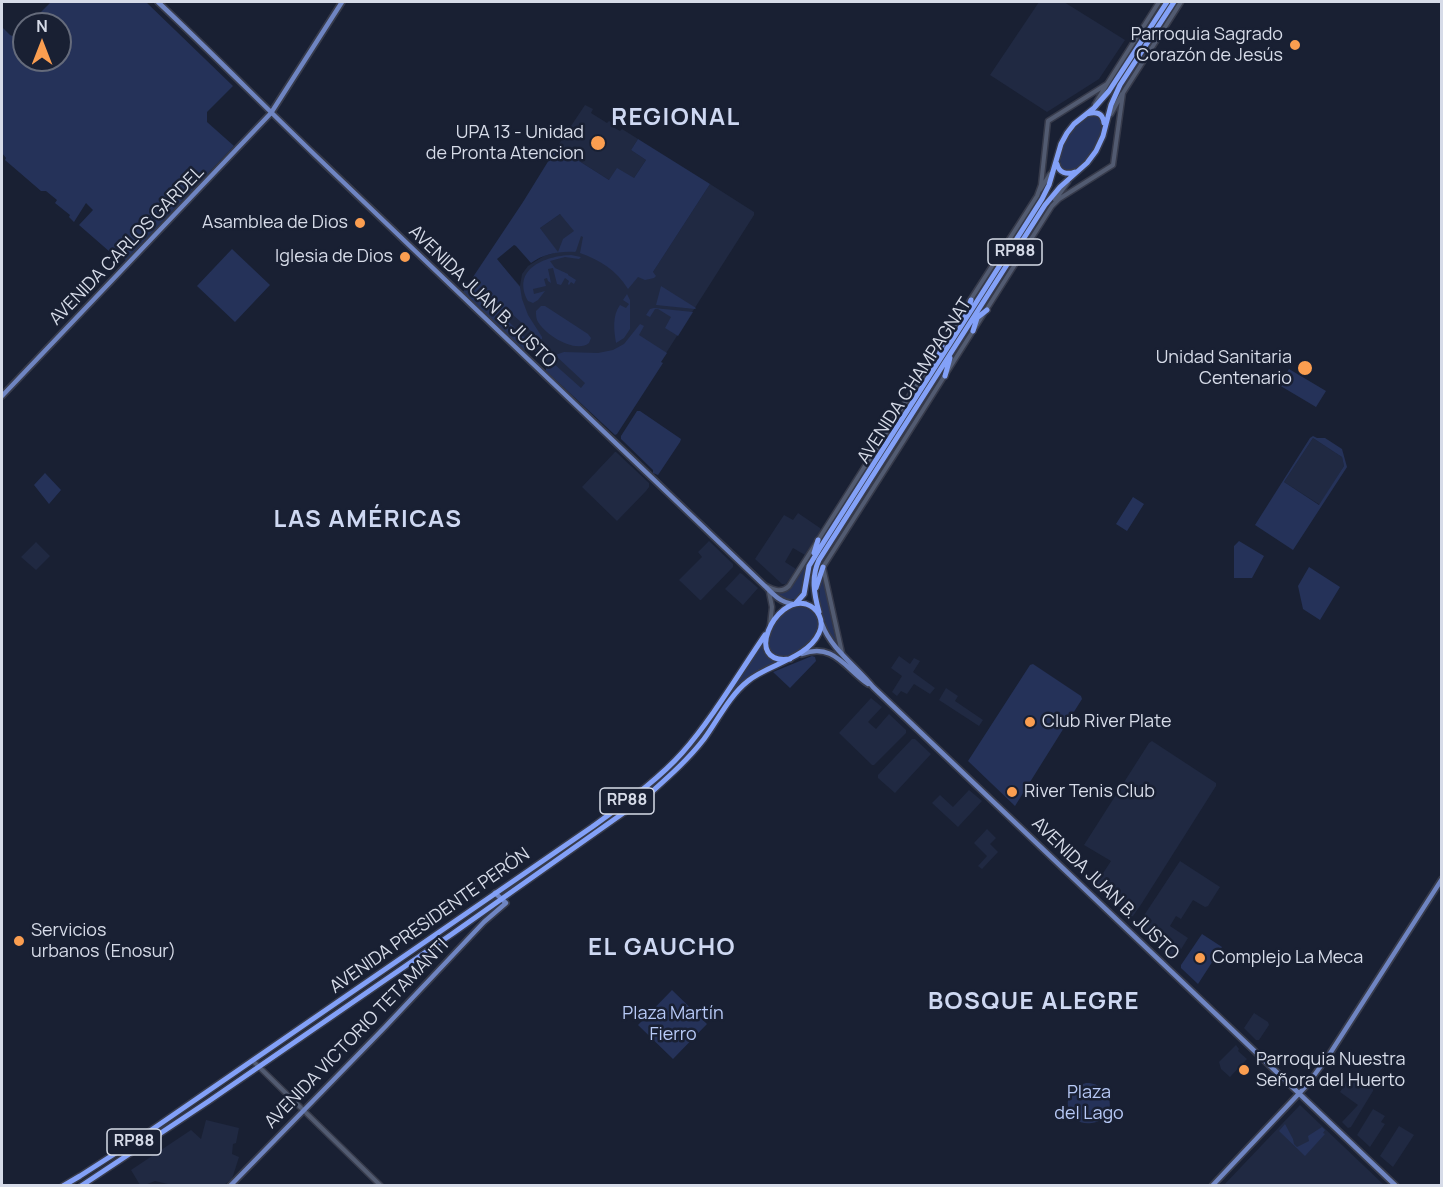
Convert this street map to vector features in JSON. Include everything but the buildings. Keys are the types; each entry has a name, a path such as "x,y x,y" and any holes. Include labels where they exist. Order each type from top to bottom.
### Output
{"highway":[{"name":"AVENIDA CHAMPAGNAT","path":"978,305 1042,199 1067,133 1074,123 1090,111 1112,86 1167,2"},
{"name":"AVENIDA CHAMPAGNAT","path":"794,604 804,594 809,566 933,370 949,351 1045,205 1096,151 1120,85 1174,2"},
{"path":"1083,116 1092,112 1100,114 1104,131"},
{"path":"1056,162 1062,172 1070,174 1079,170"},
{"path":"965,325 967,311 978,305"},
{"path":"965,325 977,318 978,305"},
{"path":"933,370 938,358 949,351"},
{"path":"945,376 949,363 949,351"},
{"path":"933,370 949,363"},
{"name":"AVENIDA CHAMPAGNAT","path":"820,618 814,596 814,573 819,560 933,370"},
{"path":"809,566 818,540"},
{"path":"814,596 823,567"},
{"path":"794,604 809,606 820,618"},
{"name":"RP88","path":"768,630 783,611 794,604"},
{"name":"RP88","path":"792,658 815,640 819,633 820,618"},
{"path":"768,630 766,644 769,653 779,659 792,658"},
{"name":"AVENIDA PRESIDENTE PERÓN","path":"63,1185 146,1134 253,1061 592,827 640,791 682,753 768,630"},
{"name":"AVENIDA PRESIDENTE PERÓN","path":"81,1185 504,901 646,797 697,747 742,686 761,672 792,658"}],"main road":[{"name":"AVENIDA JUAN B. JUSTO","path":"158,2 779,600 794,604"},
{"name":"AVENIDA CARLOS GARDEL","path":"2,396 271,113 342,2"},
{"name":"AVENIDA JUAN B. JUSTO","path":"820,618 829,637 873,687 1396,1185"},
{"name":"AVENIDA JUAN B. JUSTO","path":"792,658 813,651 830,653 873,687"},
{"path":"1212,1185 1307,1085 1329,1055 1442,879"},
{"path":"495,893 504,901"},
{"name":"AVENIDA VICTORIO TETAMANTI","path":"230,1185 385,1027 504,901"}],"street":[{"name":"AVENIDA CHAMPAGNAT","path":"1090,111 1159,2"},
{"name":"AVENIDA CHAMPAGNAT","path":"1106,122 1181,2"},
{"name":"AVENIDA CHAMPAGNAT","path":"1037,195 1041,185 1048,121 1107,84"},
{"name":"AVENIDA CHAMPAGNAT","path":"1052,206 1059,199 1113,165 1123,93"},
{"name":"AVENIDA CHAMPAGNAT","path":"978,305 1056,162"},
{"name":"AVENIDA CHAMPAGNAT","path":"823,567 945,376 949,351 965,325 1072,176"},
{"name":"AVENIDA CHAMPAGNAT","path":"765,586 779,591 787,588 933,370"},
{"path":"823,567 842,653"},
{"path":"765,586 772,603 768,630"},
{"path":"253,1061 381,1185"}],"shaded area":[{"path":"1039,2 1064,2 1125,40 1099,79 1047,112 990,75"},
{"name":"UPA 13 - Unidad de Pronta Atencion","path":"585,105 593,109 591,113 607,123 609,121 613,123 611,126 620,131 622,129 638,139 631,150 646,160 634,178 609,180 557,147"},
{"path":"710,184 754,212 754,215 619,427 614,427 467,288 490,252 520,286 522,274 528,266 544,256 557,252 540,228 560,214 626,264 649,278"},
{"path":"1313,438 1342,457 1344,466 1320,505 1284,482"},
{"path":"615,452 649,483 646,491 617,521 582,487"},
{"path":"798,513 821,530 805,555 793,548 785,562 796,569 786,584 782,584 755,559 784,515 793,520"},
{"path":"709,541 733,564 733,567 700,600 679,580 702,557 698,552"},
{"path":"36,542 50,556 36,570 21,557"},
{"path":"740,573 758,588 743,605 725,589"},
{"path":"899,656 910,664 914,658 920,661 913,672 935,688 930,694 914,684 907,694 901,691 897,696 892,692 902,676 891,668"},
{"path":"946,688 958,696 955,701 983,720 979,726 939,700"},
{"path":"871,698 882,707 868,722 876,729 889,714 906,730 906,733 874,765 839,733"},
{"path":"912,739 915,739 931,754 895,793 878,778 878,775"},
{"path":"1152,741 1216,783 1216,786 1142,903 1133,916 1129,917 1096,884 1111,861 1084,845"},
{"path":"969,790 982,801 958,827 932,803 940,795 953,807"},
{"path":"987,829 996,838 990,844 998,852 982,869 978,866 987,856 974,843"},
{"path":"1180,861 1220,887 1208,906 1205,907 1193,900 1181,919 1176,916 1170,926 1188,938 1175,959 1172,959 1137,926"},
{"path":"1254,1013 1269,1025 1259,1040 1256,1040 1244,1028"},
{"path":"1236,1045 1238,1051 1247,1059 1230,1077 1221,1069 1219,1062"},
{"path":"1351,1075 1373,1091 1351,1127 1348,1128 1342,1122 1358,1105 1340,1092"},
{"path":"1300,1105 1384,1185 1223,1186"},
{"path":"1373,1109 1385,1116 1381,1122 1385,1124 1370,1147 1357,1135"},
{"path":"206,1120 239,1128 232,1154 239,1157 232,1179 224,1185 172,1185 155,1181 140,1185 131,1170 191,1130 201,1139"},
{"path":"1399,1126 1414,1135 1393,1167 1380,1156"}],"green space":[{"path":"51,2 146,2 233,86 207,112 207,122 234,146 126,260 121,257 118,259 79,225 93,210 86,203 74,222 69,217 70,215 55,203 57,200 46,191 41,191 5,160 2,153 2,27 12,36 12,72 72,72 72,12 41,12"},
{"path":"1091,115 1098,118 1101,124 1097,145 1082,164 1073,169 1063,170 1060,154 1066,138"},
{"path":"638,139 710,184 653,272 656,276 645,280 638,277 628,289 607,266 580,253 583,237 581,236 575,252 552,254 531,263 514,245 497,259 520,287 528,315 542,337 540,339 512,314 507,320 537,350 536,353 529,347 524,350 463,292 557,147 609,180 617,168 634,178 646,160 631,150","holes":["560,214 574,231 563,239 558,252 540,228"]},
{"path":"232,249 270,285 235,322 197,286"},
{"path":"571,255 581,257 579,259 565,257 550,261 555,268 576,280 574,284 571,282 569,285 569,281 565,278 561,285 557,284 553,268 548,269 551,283 547,278 544,279 546,286 533,289 534,294 545,291 533,303 528,301 524,290 524,280 533,266 551,258"},
{"path":"661,286 696,308 656,305"},
{"path":"627,294 630,300 630,329 624,338 616,343 615,318 620,305 626,308 629,304 623,300"},
{"path":"541,306 545,306 588,334 591,338 589,343 583,346 569,345 553,337 537,320 536,311"},
{"path":"654,308 693,312 678,336 665,328 671,317 658,309 655,309 650,317 646,315 650,309"},
{"path":"640,324 644,326 639,335 667,353 661,362 663,363 615,435 546,371 546,368 553,363 581,388 585,383 555,355 564,352 598,353 613,350 624,344"},
{"path":"1289,369 1326,391 1316,407 1279,385"},
{"path":"637,411 681,439 658,475 653,473 653,470 621,439"},
{"path":"1313,436 1325,438 1342,449 1347,467 1293,550 1255,525","holes":["1313,438 1342,457 1344,466 1319,505 1284,482"]},
{"path":"45,473 61,490 49,504 34,485"},
{"path":"1133,497 1144,504 1127,531 1116,524"},
{"path":"1239,541 1264,556 1252,578 1234,578 1234,546"},
{"path":"810,556 803,592 797,599 784,600 772,591 781,593 788,590"},
{"path":"1309,567 1340,587 1320,620 1303,609 1298,586"},
{"path":"822,574 836,642 823,619 821,610"},
{"path":"795,606 807,609 816,616 819,625 817,631 810,642 789,656 775,655 768,645 770,633 783,613"},
{"path":"762,641 768,653 778,662 756,673 686,758 648,791 683,753"},
{"path":"812,656 816,661 790,688 773,672"},
{"name":"Club River Plate","path":"1033,664 1081,696 1082,699 1015,806 968,761 1030,665"},
{"name":"Complejo La Meca","path":"1202,934 1222,947 1198,984 1181,968 1181,965"},
{"name":"Plaza Martín Fierro","path":"672,990 707,1024 673,1059 638,1025"},
{"name":"Plaza del Lago","path":"1086,1083 1102,1088 1110,1101 1107,1115 1092,1123 1079,1121 1068,1108 1071,1092"},
{"path":"1285,1124 1297,1147 1309,1141 1308,1136 1322,1127 1325,1134 1305,1156 1279,1131"}],"place":[{"name":"Parroquia Sagrado Corazón de Jesús","path":"1295,45"},
{"name":"UPA 13 - Unidad de Pronta Atencion","path":"598,143"},
{"name":"Asamblea de Dios","path":"360,223"},
{"name":"Iglesia de Dios","path":"405,257"},
{"name":"Unidad Sanitaria Centenario","path":"1305,368"},
{"name":"Club River Plate","path":"1030,722"},
{"name":"River Tenis Club","path":"1012,792"},
{"name":"Servicios urbanos (Enosur)","path":"19,941"},
{"name":"Complejo La Meca","path":"1200,958"},
{"name":"Parroquia Nuestra Señora del Huerto","path":"1244,1070"}],"district":[{"name":"REGIONAL","path":"676,118"},
{"name":"LAS AMÉRICAS","path":"368,520"},
{"name":"EL GAUCHO","path":"662,948"},
{"name":"BOSQUE ALEGRE","path":"1034,1002"}]}
